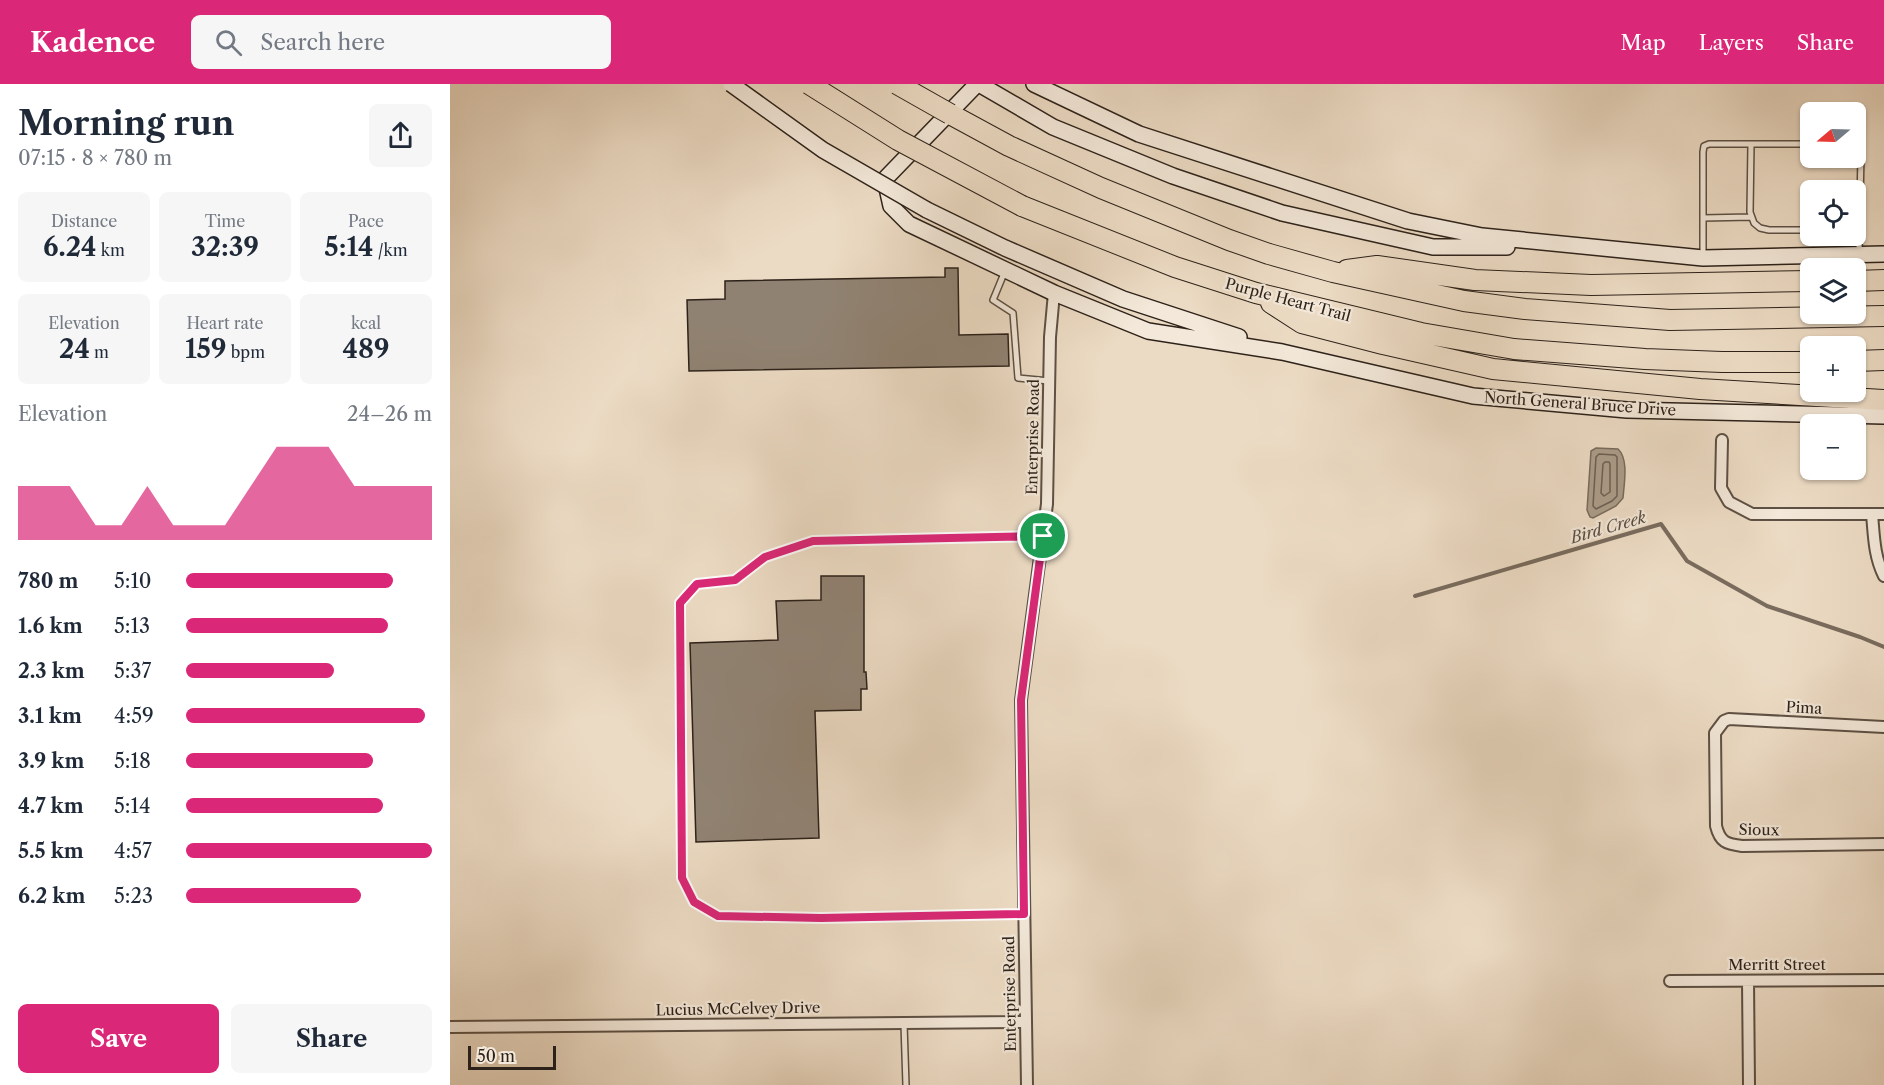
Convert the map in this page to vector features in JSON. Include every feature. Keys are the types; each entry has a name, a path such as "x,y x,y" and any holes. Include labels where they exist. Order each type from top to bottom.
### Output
{"highway":[{"name":"Purple Heart Trail","path":"809,84 898,140 1022,206 1175,267 1256,293 1420,333 1514,349 1645,359 1800,362"},
{"path":"897,84 1009,146 1199,228 1269,254 1333,272 1464,301 1579,314 1670,321 1884,316"},
{"path":"1333,272 1377,266 1475,280 1591,285 1800,281"},
{"path":"1866,280 1884,280"},
{"path":"1256,293 1302,323 1493,369 1700,389 1884,400"},
{"path":"1866,361 1884,360"}],"main road":[{"path":"731,84 823,150 927,210 1005,248 1123,299 1282,352"},
{"path":"1282,352 1148,331 1054,293 909,224 891,206 885,179 978,84 1053,127 1173,176 1282,213 1433,248 1582,246"},
{"path":"1034,84 1139,134 1408,221 1482,236 1703,258 1884,254"},
{"name":"North General Bruce Drive","path":"1282,352 1473,396 1627,410 1884,416"}],"street":[{"name":"Enterprise Road","path":"1027,1085 1021,700 1047,504 1050,337 1054,293"},
{"path":"1722,440 1722,488 1729,502 1752,513 1878,514 1874,543 1884,576"},
{"name":"Pima","path":"1724,721 1729,719 1884,727"},
{"name":"Sioux","path":"1724,721 1715,733 1716,826 1718,836 1723,841 1730,845 1742,846 1884,844"},
{"name":"Merritt Street","path":"1670,981 1884,980"},
{"path":"1748,981 1749,1085"},
{"name":"Lucius McCelvey Drive","path":"450,1027 1025,1022"}],"lane":[{"path":"1703,258 1702,152 1704,146 1709,144 1800,144"},
{"path":"1751,144 1751,217 1754,223 1760,228 1769,230 1800,230"},
{"path":"1703,218 1751,217"},
{"path":"1859,246 1859,254"},
{"path":"1005,270 993,300 1013,313 1018,378 1049,381"},
{"path":"1024,914 821,918 718,916 694,902 682,878 680,603 697,584 735,580 765,557 813,541 1043,536"},
{"path":"904,1023 906,1085"}],"water":[{"path":"1596,448 1618,449 1624,459 1625,479 1623,498 1616,506 1593,518 1587,510 1591,451"}],"building":[{"path":"945,268 958,268 959,335 1008,334 1009,366 689,371 687,300 725,299 725,281 945,277"},
{"path":"821,576 864,576 864,672 866,672 867,689 861,689 861,710 815,711 819,838 696,842 690,643 778,640 776,601 821,600"}],"waterway":[{"name":"Bird Creek","path":"1415,596 1661,524 1687,561 1767,606 1884,647"}],"route":[{"path":"1043,536 1021,700 1024,914 821,918 718,916 694,902 682,878 680,603 697,584 735,580 765,557 813,541 1043,536"}]}
